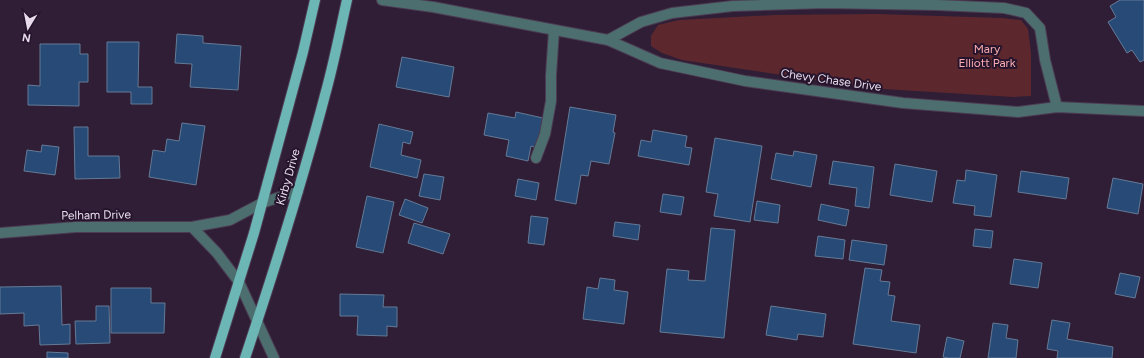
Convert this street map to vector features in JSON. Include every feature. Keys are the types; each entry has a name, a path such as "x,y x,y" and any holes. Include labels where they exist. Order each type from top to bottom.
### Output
{"main road":[{"name":"Kirby Drive","path":"215,358 262,203 303,52 315,0"},
{"name":"Kirby Drive","path":"245,358 286,232 326,93 347,0"}],"street":[{"name":"Chevy Chase Drive","path":"382,0 433,7 608,40 660,63 745,81 910,103 1018,112 1057,108 1144,111"},
{"path":"608,40 641,22 672,13 733,6 825,3 1004,8 1026,13 1040,28 1045,60 1057,108"},
{"path":"536,158 544,134 551,101 551,67 554,30"},
{"name":"Pelham Drive","path":"0,233 76,227 192,227 230,220 262,203 298,191"},
{"path":"192,227 217,253 239,282 274,358"}],"green space":[{"name":"Mary Elliott Park","path":"876,14 1002,18 1021,20 1028,29 1031,53 1031,96 1013,97 868,88 682,60 662,53 651,46 651,36 658,25 679,20 774,15"}],"building":[{"path":"1120,0 1144,0 1144,60 1140,62 1132,50 1127,53 1108,22 1116,17 1110,6"},
{"path":"177,34 203,36 203,43 241,46 238,90 190,87 192,64 175,63"},
{"path":"107,42 139,42 138,87 152,87 152,104 131,104 131,92 107,92"},
{"path":"40,44 80,44 80,54 88,54 88,82 79,82 79,106 28,105 28,85 40,86"},
{"path":"402,57 454,67 449,97 396,87"},
{"path":"570,107 616,115 613,132 615,133 609,164 591,161 588,176 581,175 576,204 555,200"},
{"path":"516,112 543,118 537,148 531,146 528,161 506,156 509,140 484,135 488,113 515,118"},
{"path":"182,123 205,126 196,185 149,177 153,150 165,152 167,139 179,141"},
{"path":"379,124 413,132 410,144 403,142 401,155 421,160 417,178 370,167"},
{"path":"74,127 88,127 88,156 119,156 120,178 75,179"},
{"path":"653,130 687,136 685,147 692,148 689,165 638,156 641,140 651,142"},
{"path":"715,138 762,146 750,222 714,216 718,194 706,192"},
{"path":"42,145 59,147 55,175 24,171 27,150 41,152"},
{"path":"794,151 817,155 811,187 771,179 776,153 793,156"},
{"path":"833,161 874,167 869,208 855,206 857,188 829,184"},
{"path":"895,164 937,171 932,202 890,195"},
{"path":"966,170 997,175 991,217 974,215 975,206 953,203 957,180 965,181"},
{"path":"1021,171 1069,178 1066,199 1018,192"},
{"path":"424,174 444,177 440,200 419,196"},
{"path":"1113,178 1143,184 1138,214 1107,208"},
{"path":"518,179 539,183 536,200 515,196"},
{"path":"663,194 684,197 681,215 660,212"},
{"path":"367,196 394,202 383,253 356,247"},
{"path":"405,199 428,208 422,223 399,215"},
{"path":"757,201 780,205 778,223 754,220"},
{"path":"821,204 849,210 846,226 818,220"},
{"path":"531,216 548,218 544,245 528,243"},
{"path":"615,222 640,225 638,240 613,236"},
{"path":"414,223 450,234 443,254 408,243"},
{"path":"711,228 735,230 724,338 660,332 667,269 689,271 688,280 705,281"},
{"path":"975,229 993,231 991,248 973,246"},
{"path":"818,236 845,240 843,259 815,256"},
{"path":"852,240 887,245 884,265 849,260"},
{"path":"1014,259 1042,263 1038,288 1010,284"},
{"path":"865,268 882,270 880,281 890,282 888,295 895,296 891,321 920,325 916,353 853,344"},
{"path":"1120,273 1140,277 1135,298 1115,294"},
{"path":"600,278 615,280 614,290 628,292 624,324 583,319 587,287 598,289"},
{"path":"61,286 62,325 70,324 70,344 40,345 39,325 24,326 24,313 0,314 0,287"},
{"path":"111,288 151,288 151,303 165,303 164,333 111,333"},
{"path":"340,294 384,295 383,307 397,307 397,327 387,326 387,336 357,335 358,316 340,316"},
{"path":"96,306 109,306 110,343 76,344 75,321 96,321"},
{"path":"771,306 826,314 823,337 798,334 797,340 766,335"},
{"path":"1052,320 1070,323 1067,339 1113,347 1112,358 1057,358 1058,351 1047,349"},
{"path":"993,323 1008,325 1006,338 1018,340 1016,358 988,358"},
{"path":"947,337 964,341 960,358 943,357"},
{"path":"47,352 68,353 68,358 47,358"}]}
